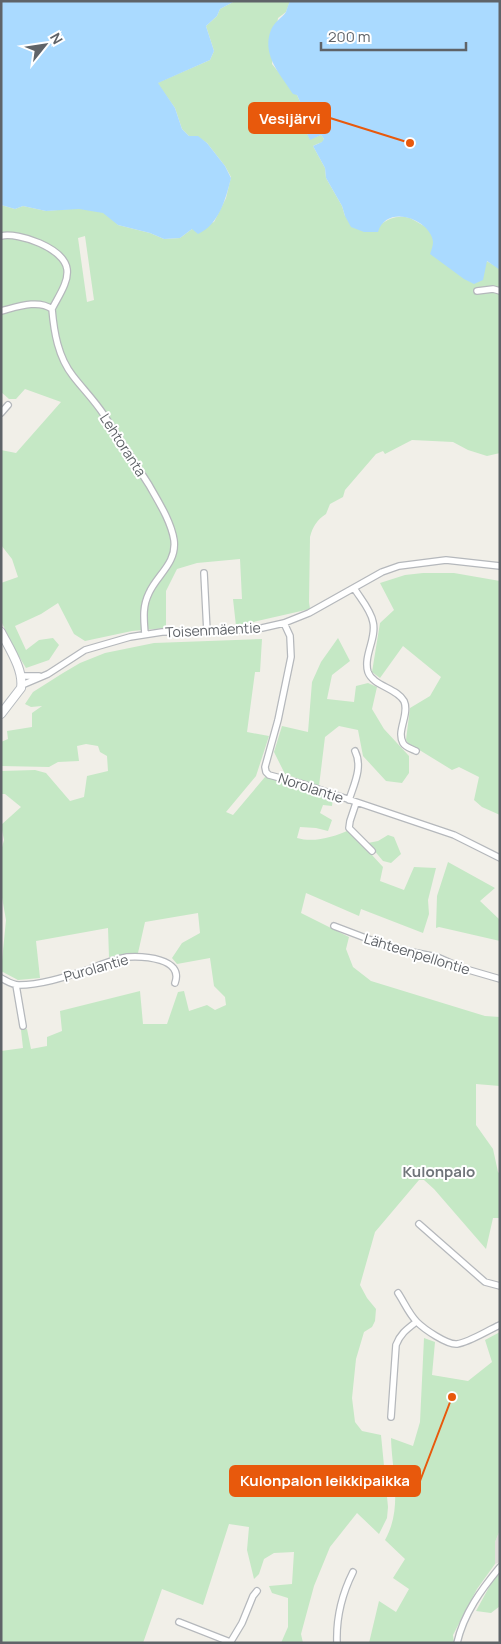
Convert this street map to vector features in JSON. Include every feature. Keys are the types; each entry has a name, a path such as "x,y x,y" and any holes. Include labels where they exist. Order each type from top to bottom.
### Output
{"street":[{"path":"1,236 27,238 44,245 66,263 68,270 67,279 52,309 46,305 38,304 1,311"},
{"path":"477,291 493,289 500,291"},
{"name":"Lehtoranta","path":"52,309 54,327 63,359 72,375 103,413 158,501 174,540 172,558 149,593 144,607 145,634"},
{"path":"1,413 8,405"},
{"name":"Toisenmäentie","path":"22,685 48,674 85,650 145,634 262,628 284,623 309,613 382,572 412,563 446,560 500,566"},
{"path":"204,573 207,632"},
{"path":"354,588 373,623 373,634 367,666 368,672 373,678 404,701 402,739 406,746 416,751"},
{"name":"Norolantie","path":"284,623 290,636 291,657 278,720 265,767 266,772 269,775 303,784 454,835 500,858"},
{"path":"1,632 21,676 22,685 1,714"},
{"path":"21,676 41,676"},
{"path":"349,800 358,768 358,759 355,751"},
{"path":"356,803 350,821 350,828 372,851"},
{"name":"Lähteenpellontie","path":"334,926 392,948 438,957 462,968 500,979"},
{"name":"Purolantie","path":"16,985 64,977 113,960 134,957 166,961 177,976 175,983"},
{"path":"1,978 16,985 23,1026"},
{"path":"419,1224 485,1282 500,1286"},
{"path":"398,1293 416,1322 435,1336 451,1343 457,1344 500,1325"},
{"path":"391,1417 396,1345 398,1338 404,1331 416,1322"},
{"path":"457,1643 460,1628 468,1612 500,1566"},
{"path":"337,1643 339,1609 347,1583 353,1572"},
{"path":"179,1622 230,1642 242,1623 252,1596 257,1591"}],"shaded area":[{"path":"500,1530 500,1562 495,1564 495,1542"}],"green space":[{"path":"235,1 290,1 286,12 278,18 272,64 297,95 302,106 303,123 310,139 321,135 324,139 323,142 313,146 325,168 326,178 342,206 345,216 380,225 395,217 410,218 500,270 500,453 487,456 468,450 453,442 412,440 385,454 383,451 376,454 345,490 343,497 330,504 326,514 312,530 310,537 310,609 236,626 233,599 242,599 240,559 197,563 177,569 166,591 166,628 132,631 85,641 74,634 58,603 41,614 15,626 26,650 39,640 53,638 59,645 49,660 26,668 1,621 1,583 18,577 12,559 1,545 1,450 16,453 61,402 25,389 16,399 9,399 1,392 1,205 15,209 23,206 46,211 104,206 118,225 150,233 164,239 180,238 192,229 214,222 226,198 231,177 207,143 198,137 189,136 182,129 175,108 157,83 210,60 214,51 206,26 217,16 220,9","holes":["85,236 94,300 87,302 78,238"]},
{"path":"454,573 500,581 500,815 482,807 474,800 479,777 459,767 452,770 406,740 410,708 430,696 441,677 403,646 380,678 372,672 380,623 394,610 380,583 405,575"},
{"path":"338,638 350,661 332,675 327,699 354,702 356,686 368,683 377,687 372,709 384,729 409,756 409,773 402,783 386,781 363,756 358,730 339,726 325,737 319,786 285,774 274,752 282,726 308,732 312,682 321,662"},
{"path":"262,639 260,672 255,672 247,732 269,736 256,776 226,812 233,815 265,777 299,786 333,798 332,806 323,805 320,813 332,820 328,831 300,827 297,838 310,840 324,838 349,830 383,867 380,881 404,890 414,867 436,868 428,900 429,914 423,933 361,909 359,916 306,893 301,913 349,937 346,949 353,967 371,981 485,1016 500,1017 500,1086 476,1084 476,1125 493,1149 500,1174 500,1218 493,1218 486,1249 434,1189 424,1180 419,1180 375,1232 360,1285 376,1309 375,1321 372,1327 364,1332 356,1359 352,1398 355,1422 362,1431 381,1435 388,1507 387,1518 379,1534 357,1513 330,1547 314,1586 301,1634 303,1643 281,1643 288,1627 288,1598 272,1593 269,1586 292,1584 294,1552 274,1553 264,1559 259,1574 254,1579 247,1550 249,1527 229,1524 203,1605 162,1589 143,1643 1,1643 1,1051 23,1048 21,1030 27,1029 31,1049 47,1046 47,1037 62,1031 60,1011 140,991 143,1024 167,1024 178,992 184,991 189,1011 207,1005 215,1010 226,1005 225,997 214,986 210,958 177,964 172,958 182,943 200,933 198,913 145,922 138,953 109,957 108,928 36,941 40,978 18,980 1,971 6,920 1,892 1,851 4,840 1,825 21,807 5,794 1,794 1,771 35,770 46,773 70,801 84,797 87,776 108,771 107,756 100,752 98,746 86,744 77,746 79,761 58,762 49,767 1,766 1,742 8,739 7,731 32,727 32,713 42,706 31,707 25,704 33,692 80,663 105,653 154,643"},
{"path":"388,835 394,837 401,854 391,863 383,861 368,843 378,841"},
{"path":"448,862 495,888 480,901 500,920 500,941 439,927 436,928 437,896"},
{"path":"500,1332 500,1530 495,1542 495,1564 477,1589 453,1635 454,1643 369,1643 379,1601 396,1612 409,1589 393,1578 405,1559 385,1540 394,1515 395,1503 391,1438 413,1446 420,1422 424,1338 435,1342 432,1375 468,1381 492,1362 485,1340"},
{"path":"500,1573 500,1606 491,1613 476,1611 493,1580"}],"water":[{"path":"1,1 235,1 220,9 217,16 206,26 214,51 210,60 158,83 175,108 182,129 189,136 198,136 207,143 225,166 231,178 227,194 216,218 205,230 198,234 192,229 180,238 164,239 150,233 118,225 103,213 79,209 46,211 23,206 15,209 1,205"},
{"path":"290,1 500,1 500,270 487,261 483,280 474,284 464,279 430,254 433,242 430,234 425,227 408,218 390,218 383,223 378,232 364,232 351,227 342,206 326,178 325,168 313,146 324,139 321,135 310,140 303,123 302,106 297,95 293,94 270,56 269,39 271,30 286,12"}],"place":[{"name":"Vesijärvi","path":"410,143"},
{"name":"Kulonpalon leikkipaikka","path":"452,1397"}],"district":[{"name":"Kulonpalo","path":"439,1172"}]}
